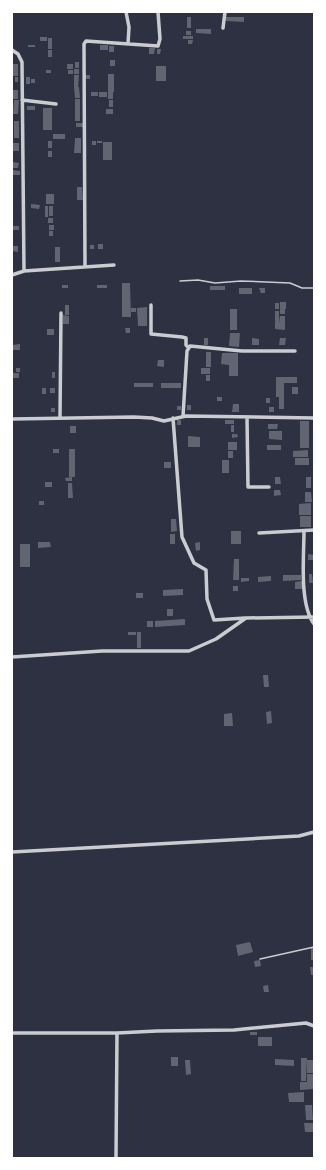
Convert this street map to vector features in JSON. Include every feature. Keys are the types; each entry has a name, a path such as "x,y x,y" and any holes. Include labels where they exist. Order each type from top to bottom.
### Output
{"street":[{"path":"126,12 129,27 128,44"},
{"path":"85,267 84,44 86,41 158,46 160,39 158,12"},
{"path":"223,28 224,12"},
{"path":"12,50 18,54 22,62 24,271"},
{"path":"22,100 56,104"},
{"path":"12,275 24,271 114,265"},
{"path":"151,305 151,334 186,338 186,345 189,348 183,416"},
{"path":"60,418 61,313"},
{"path":"189,348 190,346 242,351 295,351"},
{"path":"12,419 152,418 164,421 183,416 314,418"},
{"path":"247,417 248,487 269,487"},
{"path":"173,418 182,537 194,563 206,570 207,599 214,620 314,617"},
{"path":"259,533 314,530"},
{"path":"304,531 305,590 309,617 314,624"},
{"path":"12,657 102,652 189,651 216,639 246,618"},
{"path":"12,852 299,836 314,832"},
{"path":"12,1034 234,1030 306,1023 314,1026"},
{"path":"116,1158 117,1033"}],"lane":[{"path":"180,281 198,280 215,283 241,281 290,283 302,288 314,288"},
{"path":"260,958 314,947"}],"building":[{"path":"187,17 191,17 191,28 187,28"},
{"path":"226,17 244,17 244,22 226,21"},
{"path":"196,29 211,29 211,34 196,33"},
{"path":"186,31 191,31 191,35 186,35"},
{"path":"183,36 193,36 193,39 183,39"},
{"path":"40,37 47,37 47,41 40,41"},
{"path":"48,38 52,38 52,49 48,49"},
{"path":"188,40 193,40 192,44 188,44"},
{"path":"28,45 35,45 35,47 28,47"},
{"path":"100,45 108,45 108,50 100,50"},
{"path":"109,46 114,46 114,52 109,52"},
{"path":"149,48 155,48 154,54 149,54"},
{"path":"157,49 161,49 160,54 157,54"},
{"path":"48,50 52,50 52,57 48,57"},
{"path":"110,60 115,60 115,66 110,66"},
{"path":"75,62 79,62 79,68 75,68"},
{"path":"12,64 18,64 18,76 12,76"},
{"path":"67,64 73,64 73,69 67,69"},
{"path":"156,66 166,66 166,81 156,81"},
{"path":"74,69 79,69 79,74 74,74"},
{"path":"46,70 51,70 51,73 46,73"},
{"path":"68,70 73,70 73,74 68,74"},
{"path":"108,74 114,74 114,92 108,92"},
{"path":"74,75 79,75 78,87 74,87"},
{"path":"86,75 90,75 90,79 85,79"},
{"path":"15,77 18,77 18,82 15,82"},
{"path":"26,77 30,77 30,84 26,84"},
{"path":"31,79 35,79 35,83 31,83"},
{"path":"74,87 79,87 80,98 75,98"},
{"path":"12,90 18,90 18,99 12,99"},
{"path":"91,92 98,92 98,96 91,96"},
{"path":"99,92 107,92 107,97 99,97"},
{"path":"108,92 113,92 113,99 108,99"},
{"path":"75,99 80,99 80,121 75,121"},
{"path":"14,100 19,100 18,114 13,114"},
{"path":"109,100 113,100 113,107 109,107"},
{"path":"27,106 35,106 35,110 27,110"},
{"path":"43,108 52,108 52,130 43,130"},
{"path":"106,109 113,109 113,114 106,114"},
{"path":"14,121 19,121 19,138 14,138"},
{"path":"76,123 83,123 83,127 76,127"},
{"path":"53,134 65,134 65,139 53,139"},
{"path":"75,138 81,138 81,153 74,153"},
{"path":"48,141 52,141 52,148 48,148"},
{"path":"92,141 96,141 96,145 92,145"},
{"path":"103,142 112,142 112,160 103,160"},
{"path":"12,143 19,143 19,151 12,151"},
{"path":"48,151 52,151 52,157 48,157"},
{"path":"13,162 19,163 18,168 13,168"},
{"path":"12,170 20,171 20,175 12,175"},
{"path":"77,187 82,187 83,200 77,200"},
{"path":"46,194 54,194 54,204 46,204"},
{"path":"31,204 40,205 39,209 31,208"},
{"path":"45,206 48,206 48,217 45,217"},
{"path":"49,206 53,206 53,216 49,216"},
{"path":"48,218 53,218 53,223 48,223"},
{"path":"49,225 54,225 54,230 49,230"},
{"path":"12,226 19,226 19,230 12,230"},
{"path":"49,231 53,231 53,236 49,236"},
{"path":"98,244 103,244 103,249 98,249"},
{"path":"90,245 94,245 94,249 90,249"},
{"path":"12,246 18,246 18,252 12,251"},
{"path":"55,247 60,247 60,262 55,262"},
{"path":"122,283 130,283 131,317 122,317"},
{"path":"62,285 68,285 68,288 62,288"},
{"path":"97,285 107,285 107,288 97,288"},
{"path":"210,286 225,286 225,290 210,290"},
{"path":"239,288 252,288 252,294 239,294"},
{"path":"259,288 265,288 265,293 261,293"},
{"path":"280,302 286,302 286,309 280,309"},
{"path":"275,303 279,303 279,309 275,309"},
{"path":"65,305 69,305 69,315 65,315"},
{"path":"147,307 147,326 138,326 137,308"},
{"path":"131,308 136,308 136,312 131,312"},
{"path":"230,309 237,309 237,330 230,330"},
{"path":"280,309 285,309 285,314 280,314"},
{"path":"275,311 279,311 279,323 280,316 285,316 285,330 275,329"},
{"path":"63,315 69,316 69,324 63,324"},
{"path":"125,328 130,328 130,333 126,333"},
{"path":"47,329 54,329 54,335 47,335"},
{"path":"230,333 240,333 239,347 229,346"},
{"path":"204,338 208,338 208,345 204,345"},
{"path":"252,338 259,339 259,345 252,345"},
{"path":"280,338 286,338 285,345 279,345"},
{"path":"20,344 20,350 12,350 12,345"},
{"path":"206,352 211,352 211,367 206,367"},
{"path":"222,353 238,353 238,376 229,376 229,365 221,364"},
{"path":"158,360 164,360 164,367 157,366"},
{"path":"16,368 20,368 20,372 16,372"},
{"path":"201,368 210,368 210,374 201,374"},
{"path":"52,372 55,372 55,378 52,378"},
{"path":"12,373 19,373 19,378 12,378"},
{"path":"206,375 210,375 210,381 206,381"},
{"path":"276,377 297,377 297,383 284,383 284,409 279,409 279,397 276,397"},
{"path":"134,383 153,383 153,387 134,387"},
{"path":"161,383 181,383 181,388 161,388"},
{"path":"292,387 298,387 298,394 292,394"},
{"path":"42,388 46,388 46,394 42,394"},
{"path":"50,388 55,388 55,393 50,393"},
{"path":"217,397 222,397 222,401 217,401"},
{"path":"266,398 270,398 270,403 266,403"},
{"path":"233,404 239,404 239,412 232,412"},
{"path":"187,405 191,405 191,410 187,410"},
{"path":"177,406 181,406 181,410 177,410"},
{"path":"269,407 274,407 274,412 269,412"},
{"path":"51,408 55,408 55,412 51,412"},
{"path":"177,420 181,420 181,425 177,425"},
{"path":"225,420 234,420 234,424 225,424"},
{"path":"300,421 309,421 309,448 300,448"},
{"path":"268,424 278,424 277,429 268,429"},
{"path":"231,425 234,425 234,432 231,432"},
{"path":"70,426 76,426 76,433 70,433"},
{"path":"269,431 282,431 282,440 269,439"},
{"path":"232,434 237,434 238,437 232,438"},
{"path":"188,436 200,437 200,447 188,447"},
{"path":"228,442 237,442 237,450 228,450"},
{"path":"267,445 281,445 281,450 267,450"},
{"path":"53,449 59,449 59,453 53,453"},
{"path":"69,449 75,449 75,477 69,477"},
{"path":"308,450 308,457 293,457 293,451"},
{"path":"228,451 233,451 233,458 228,458"},
{"path":"295,458 309,458 309,465 295,465"},
{"path":"222,460 229,460 229,473 222,473"},
{"path":"164,462 171,462 171,468 164,468"},
{"path":"72,477 72,481 66,481 65,478"},
{"path":"275,477 280,477 281,484 275,484"},
{"path":"306,477 311,477 311,488 306,488"},
{"path":"45,482 52,482 52,487 45,487"},
{"path":"68,483 72,483 73,498 68,498"},
{"path":"274,490 280,490 281,495 274,496"},
{"path":"305,492 311,492 312,502 305,502"},
{"path":"39,501 44,501 44,505 39,505"},
{"path":"311,503 311,515 299,515 299,504"},
{"path":"300,516 311,516 311,527 300,527"},
{"path":"171,519 176,519 177,531 171,532"},
{"path":"231,531 241,531 241,544 231,544"},
{"path":"170,534 175,534 175,544 170,544"},
{"path":"38,542 50,542 51,547 38,548"},
{"path":"200,542 200,550 196,551 195,543"},
{"path":"20,544 30,544 30,567 20,567"},
{"path":"308,554 314,555 314,560 308,560"},
{"path":"234,559 239,559 239,580 233,580"},
{"path":"309,574 312,574 313,583 309,583"},
{"path":"283,575 301,575 301,580 283,581"},
{"path":"271,576 271,581 258,582 258,577"},
{"path":"241,578 249,578 249,581 241,582"},
{"path":"302,581 302,589 295,589 295,582"},
{"path":"233,586 238,586 238,591 233,591"},
{"path":"183,589 183,595 163,596 163,590"},
{"path":"136,593 143,593 143,598 136,598"},
{"path":"167,609 173,609 173,616 167,616"},
{"path":"185,619 185,625 155,627 155,621"},
{"path":"147,621 153,621 153,627 147,627"},
{"path":"128,632 136,632 136,635 128,635"},
{"path":"137,632 141,632 141,648 137,648"},
{"path":"263,675 268,675 269,687 264,687"},
{"path":"271,711 272,723 267,724 266,712"},
{"path":"232,713 233,726 224,726 224,714"},
{"path":"250,942 253,952 238,956 236,945"},
{"path":"311,948 314,948 314,960 311,960"},
{"path":"260,960 261,966 255,967 254,961"},
{"path":"310,967 314,967 314,975 311,975"},
{"path":"268,985 269,992 264,992 263,986"},
{"path":"250,1032 257,1032 257,1035 250,1035"},
{"path":"258,1037 272,1037 272,1046 258,1046"},
{"path":"171,1057 178,1057 178,1066 171,1066"},
{"path":"301,1058 307,1058 306,1081 301,1081"},
{"path":"275,1059 294,1060 294,1066 275,1065"},
{"path":"185,1060 190,1060 191,1074 186,1075"},
{"path":"307,1060 314,1060 314,1073 307,1073"},
{"path":"307,1074 314,1074 314,1089 300,1090 300,1082 307,1082"},
{"path":"304,1092 304,1102 289,1102 288,1093"},
{"path":"305,1105 312,1105 313,1120 306,1120"},
{"path":"304,1123 313,1123 314,1132 305,1132"}]}
